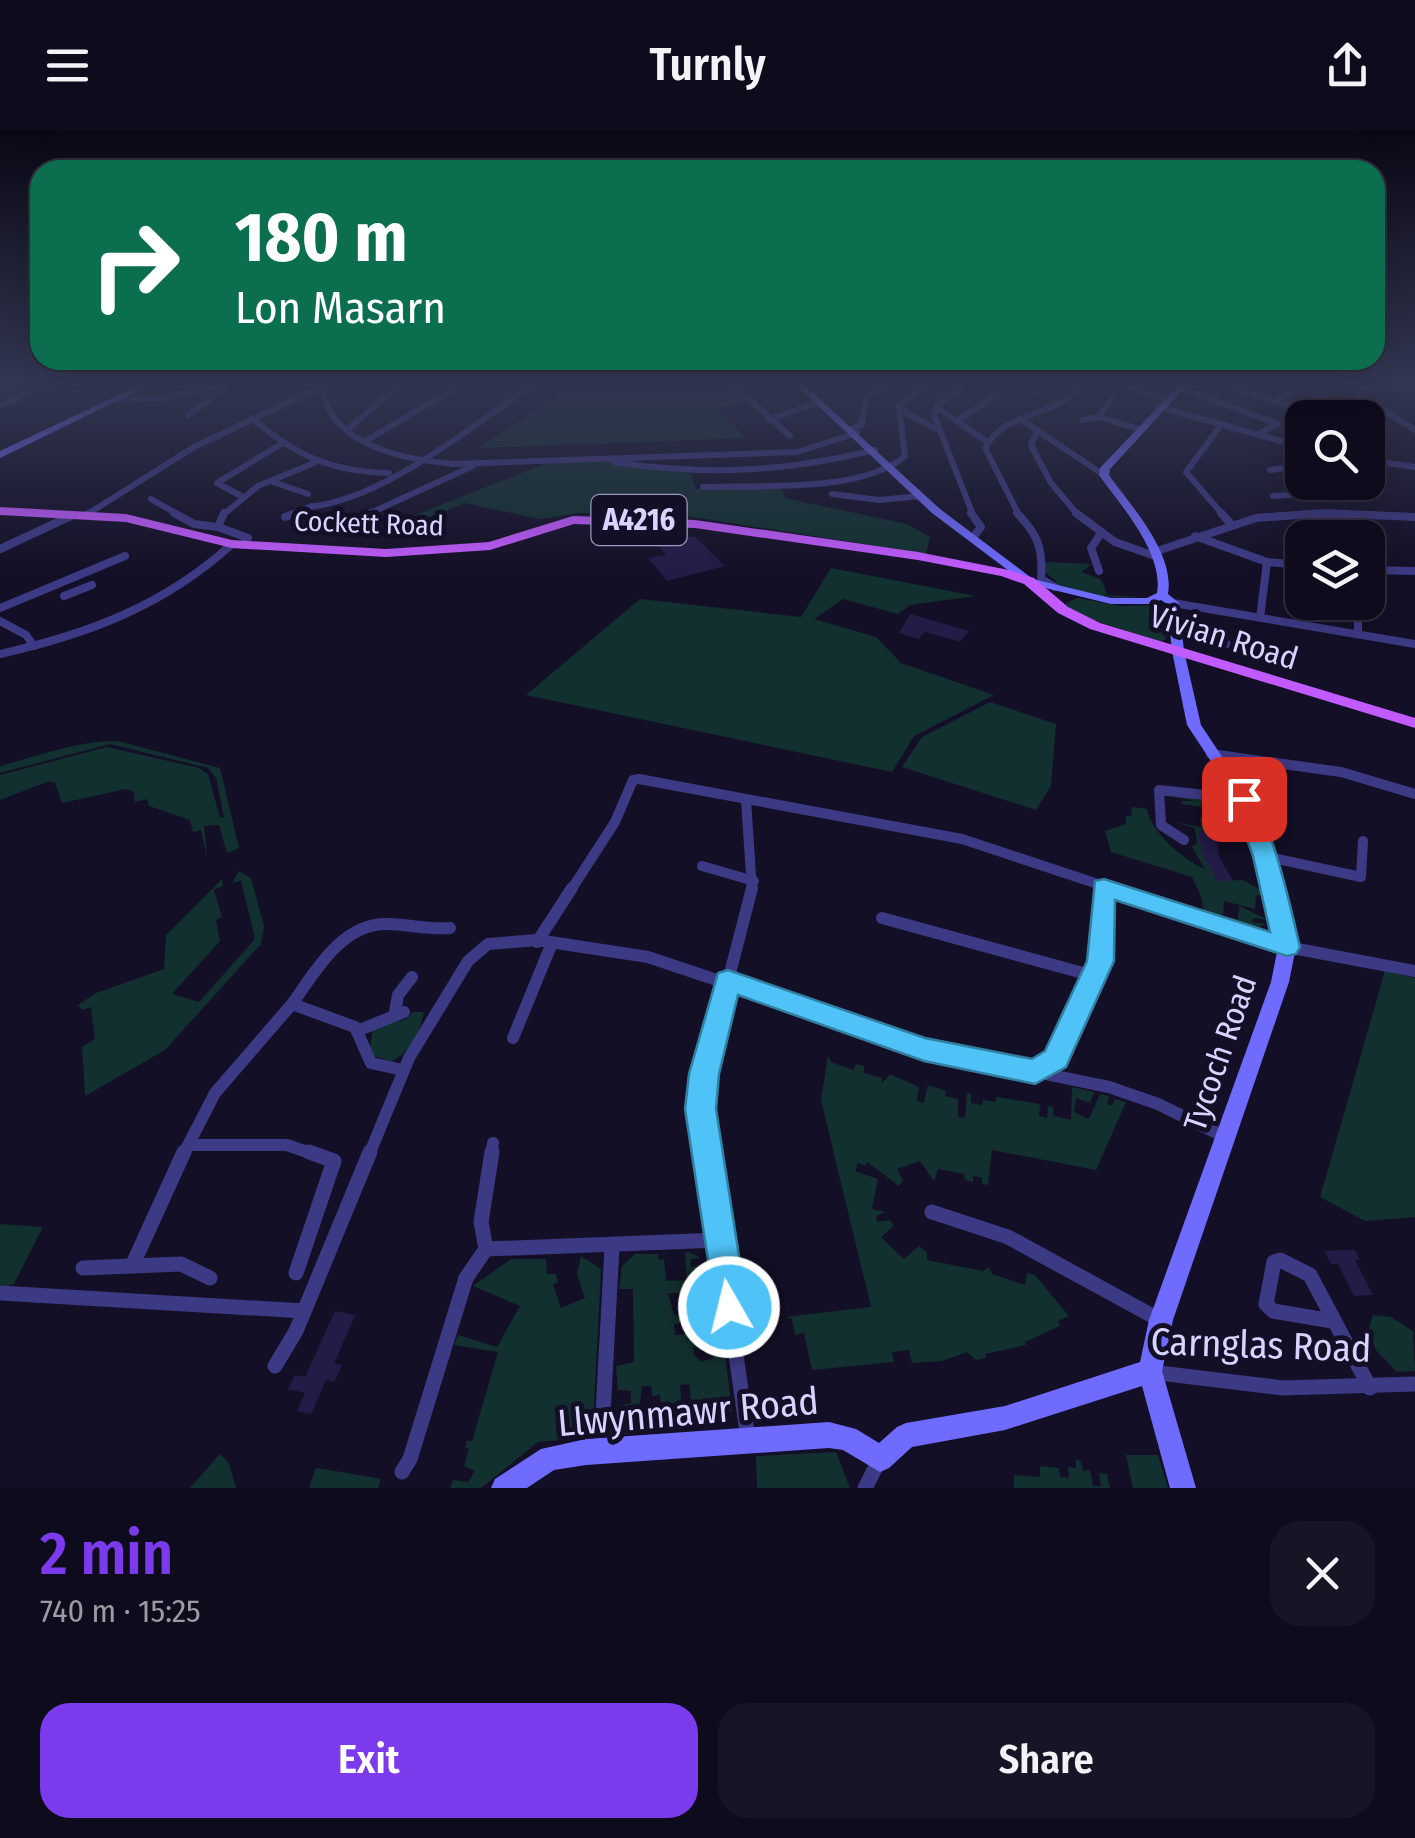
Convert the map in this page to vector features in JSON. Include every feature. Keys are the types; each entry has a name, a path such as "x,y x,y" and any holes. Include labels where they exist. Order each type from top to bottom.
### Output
{"main road":[{"name":"Cockett Road","path":"0,512 126,518 241,542 446,552 510,542 573,520 631,520 722,527 981,568 1029,580"},
{"name":"A4216","path":"1012,575 1045,597"},
{"name":"Vivian Road","path":"1029,580 1045,597 1096,626 1415,722"}],"street":[{"path":"0,549 80,515 195,446"},
{"path":"241,496 217,483 277,446"},
{"path":"285,446 314,463 390,473"},
{"path":"384,446 417,460 473,466 597,457 797,452 812,446"},
{"path":"310,507 328,508 438,446"},
{"path":"870,446 920,496 1029,580 1122,602 1168,599 1415,644"},
{"path":"703,486 841,480 893,467 905,456 904,446"},
{"path":"943,446 964,502 981,527 974,536"},
{"path":"988,446 990,467 1016,512 1038,535 1044,552 1042,579 1065,591"},
{"path":"1032,446 1038,463 1100,535 1131,551 1155,554 1230,523 1287,515 1355,513 1415,517"},
{"path":"1062,446 1104,475 1155,554"},
{"path":"1104,475 1105,468 1124,446"},
{"path":"1206,446 1186,472 1230,523"},
{"path":"597,457 661,471 688,471 812,467 874,450"},
{"path":"218,526 221,516 241,496 314,463"},
{"path":"1385,463 1415,467"},
{"path":"364,516 473,466"},
{"path":"1269,470 1285,468"},
{"path":"272,482 308,494"},
{"path":"1273,496 1285,493"},
{"path":"832,494 880,500 920,496"},
{"path":"0,654 81,635 188,586 241,542 218,526 186,521 150,499"},
{"path":"285,518 320,503"},
{"path":"1355,513 1365,520"},
{"path":"1099,571 1091,548 1100,535"},
{"path":"1194,536 1268,562 1285,564"},
{"name":"Tycoch Road","path":"1150,1372 1161,1320 1280,982 1287,947 1264,856 1244,799 1194,725 1176,628 1155,554"},
{"path":"0,608 126,556"},
{"path":"981,568 998,566 1005,560"},
{"path":"1260,618 1268,562"},
{"path":"1385,570 1415,571"},
{"path":"64,580 79,590"},
{"path":"64,596 92,586"},
{"path":"1358,620 1358,634"},
{"path":"0,622 26,635 34,646"},
{"path":"1176,628 1227,644"},
{"path":"1210,754 1342,772 1415,794"},
{"path":"513,1038 544,942 615,822 632,780 962,839 1287,947 1415,971"},
{"path":"1184,840 1161,825 1159,790 1244,799"},
{"path":"746,800 754,881 704,1074 700,1109 748,1440"},
{"path":"1264,856 1360,877 1363,841"},
{"path":"702,866 754,881"},
{"path":"1035,1072 1056,1059 1100,961 1104,888"},
{"path":"882,918 1094,976"},
{"path":"132,1266 155,1208 214,1092 358,928 382,924 412,931 450,928"},
{"path":"275,1366 304,1310 403,1070 476,952 503,942 544,942 633,955 728,980 924,1050 1135,1095 1226,1137"},
{"path":"357,1031 400,1012 398,995 412,977"},
{"path":"292,1004 338,1018 357,1031 362,1055 372,1065 403,1070"},
{"path":"402,1472 410,1459 466,1278 486,1249 481,1222 493,1143"},
{"path":"189,1145 287,1145 334,1160 296,1274"},
{"path":"932,1212 1008,1236 1161,1320"},
{"path":"486,1249 720,1240"},
{"path":"603,1414 612,1247"},
{"path":"1332,1322 1273,1312 1266,1304 1274,1262 1280,1260 1310,1275 1370,1388"},
{"path":"83,1268 96,1272 186,1264 210,1278"},
{"path":"0,1292 304,1310"},
{"path":"1150,1372 1183,1488"},
{"name":"Carnglas Road","path":"880,1458 906,1436 1005,1418 1150,1372 1235,1388 1329,1392 1415,1384"},
{"name":"Llwynmawr Road","path":"504,1488 550,1458 748,1440 829,1435 847,1438 880,1458"},
{"path":"865,1488 880,1458"}],"green space":[{"path":"592,459 691,473 696,489 781,485 785,498 907,524 930,537 926,554 675,514 579,513 540,519 464,503 418,524 390,525 552,461"},
{"path":"1045,562 1092,564 1081,572 1101,579 1107,594 1103,595 1140,597 1095,595 1052,583 1058,583 1045,572"},
{"path":"831,568 976,596 910,605 898,614 843,599 814,619 876,637 901,663 994,695 914,736 892,772 526,695 640,599 801,617"},
{"path":"1077,598 1121,606 1162,605 1166,639 1160,642 1087,618 1064,605"},
{"path":"990,702 1056,724 1051,786 1036,810 902,767 922,737"},
{"path":"118,741 220,768 239,848 227,853 219,825 204,826 207,859 201,830 193,832 190,820 149,806 147,799 135,802 134,792 126,789 62,803 55,783 49,781 0,800 0,775 107,747 199,768 208,774 220,818 224,817 216,778 208,768 110,744 0,773 0,766 59,749"},
{"path":"1167,796 1234,803 1242,808 1265,884 1236,806 1246,837 1200,831 1202,851 1217,881 1243,880 1261,890 1263,896 1256,895 1255,909 1224,901 1223,916 1238,919 1239,906 1269,920 1253,918 1252,922 1267,924 1255,928 1204,914 1192,877 1111,852 1105,831 1126,824 1132,807 1147,809 1154,826 1169,844 1205,869 1192,847 1197,843 1195,828 1174,822 1201,827 1200,817 1210,818 1208,808 1182,804 1181,801 1196,801"},
{"path":"239,871 251,878 264,926 261,944 165,1050 85,1096 82,1047 95,1039 91,1007 82,1010 78,1005 96,993 164,969 166,935 222,879 223,886 214,890 222,917 216,920 220,941 172,994 199,1002 255,939 241,881 232,883"},
{"path":"1385,971 1415,978 1415,1217 1365,1221 1320,1197"},
{"path":"413,1012 424,1012 417,1035 404,1053 391,1062 369,1054 373,1028 406,1019"},
{"path":"828,1056 831,1062 853,1070 856,1064 864,1066 864,1073 882,1078 881,1084 890,1074 919,1087 917,1101 924,1103 928,1085 946,1091 945,1096 958,1099 958,1117 965,1118 967,1093 971,1094 971,1103 996,1102 996,1097 1040,1104 1039,1116 1047,1118 1048,1106 1053,1107 1053,1116 1071,1120 1072,1087 1094,1092 1090,1103 1076,1098 1074,1112 1089,1119 1100,1094 1109,1096 1107,1104 1112,1106 1115,1099 1126,1102 1096,1170 992,1150 988,1185 982,1184 982,1178 973,1176 973,1182 965,1180 964,1174 938,1169 934,1181 920,1161 897,1169 903,1181 899,1186 867,1162 865,1166 858,1163 855,1171 878,1179 872,1209 885,1212 876,1216 877,1222 890,1220 894,1226 881,1237 904,1259 919,1246 927,1252 927,1260 983,1271 989,1267 992,1274 1025,1285 1027,1273 1035,1275 1069,1316 1058,1321 1060,1326 1025,1342 1026,1345 985,1354 986,1358 976,1360 967,1352 942,1361 912,1363 909,1350 892,1352 894,1362 812,1370 804,1333 795,1335 792,1319 785,1317 871,1307 821,1100"},
{"path":"0,1224 43,1227 14,1284 0,1288"},
{"path":"685,1253 700,1258 690,1259 691,1267 707,1263 714,1270 692,1269 693,1285 715,1283 716,1293 668,1293 674,1315 686,1314 686,1322 674,1324 675,1335 691,1334 693,1343 722,1340 717,1348 693,1347 694,1355 701,1362 725,1353 732,1411 701,1427 698,1400 691,1401 689,1384 680,1385 684,1429 669,1429 666,1404 661,1403 660,1395 652,1396 651,1386 642,1386 637,1427 649,1427 650,1432 538,1442 481,1488 450,1488 453,1480 468,1482 475,1471 464,1466 469,1449 465,1448 467,1441 472,1441 498,1352 454,1345 458,1335 497,1347 520,1306 473,1286 511,1259 546,1259 547,1274 556,1274 558,1282 553,1285 561,1308 585,1298 577,1275 581,1256 601,1269 593,1425 614,1426 619,1406 631,1403 631,1391 618,1390 616,1366 634,1362 633,1289 619,1289 622,1266 635,1254 658,1254 659,1260 664,1259 666,1281 687,1280"},
{"path":"1373,1315 1391,1317 1413,1331 1415,1371 1397,1372 1376,1350 1368,1331"},
{"path":"836,1452 850,1488 757,1488 756,1456"},
{"path":"220,1454 229,1463 236,1488 190,1488"},
{"path":"1126,1455 1158,1455 1168,1488 1133,1488"},
{"path":"1076,1460 1081,1461 1083,1471 1090,1470 1093,1486 1101,1486 1099,1473 1107,1474 1110,1488 1014,1488 1014,1475 1040,1477 1040,1466 1059,1468 1060,1477 1069,1478 1068,1467 1076,1468"},
{"path":"316,1468 381,1479 378,1488 309,1488"}],"building":[{"path":"679,536 695,537 725,566 667,581 648,558 666,555 657,544"},
{"path":"910,614 969,631 960,642 925,632 919,639 899,633"},
{"path":"1199,831 1216,833 1219,856 1233,881 1217,881 1202,854"},
{"path":"1355,1250 1360,1260 1355,1260 1373,1295 1354,1296 1338,1264 1331,1264 1324,1251"},
{"path":"335,1311 355,1315 334,1364 342,1365 334,1382 326,1380 311,1414 297,1411 305,1393 288,1389 295,1375 305,1377"}],"route":[{"path":"729,1307 700,1109 704,1074 728,980 924,1050 1035,1072 1056,1059 1088,994 1100,961 1104,888 1287,947 1285,928 1244,799"}]}
